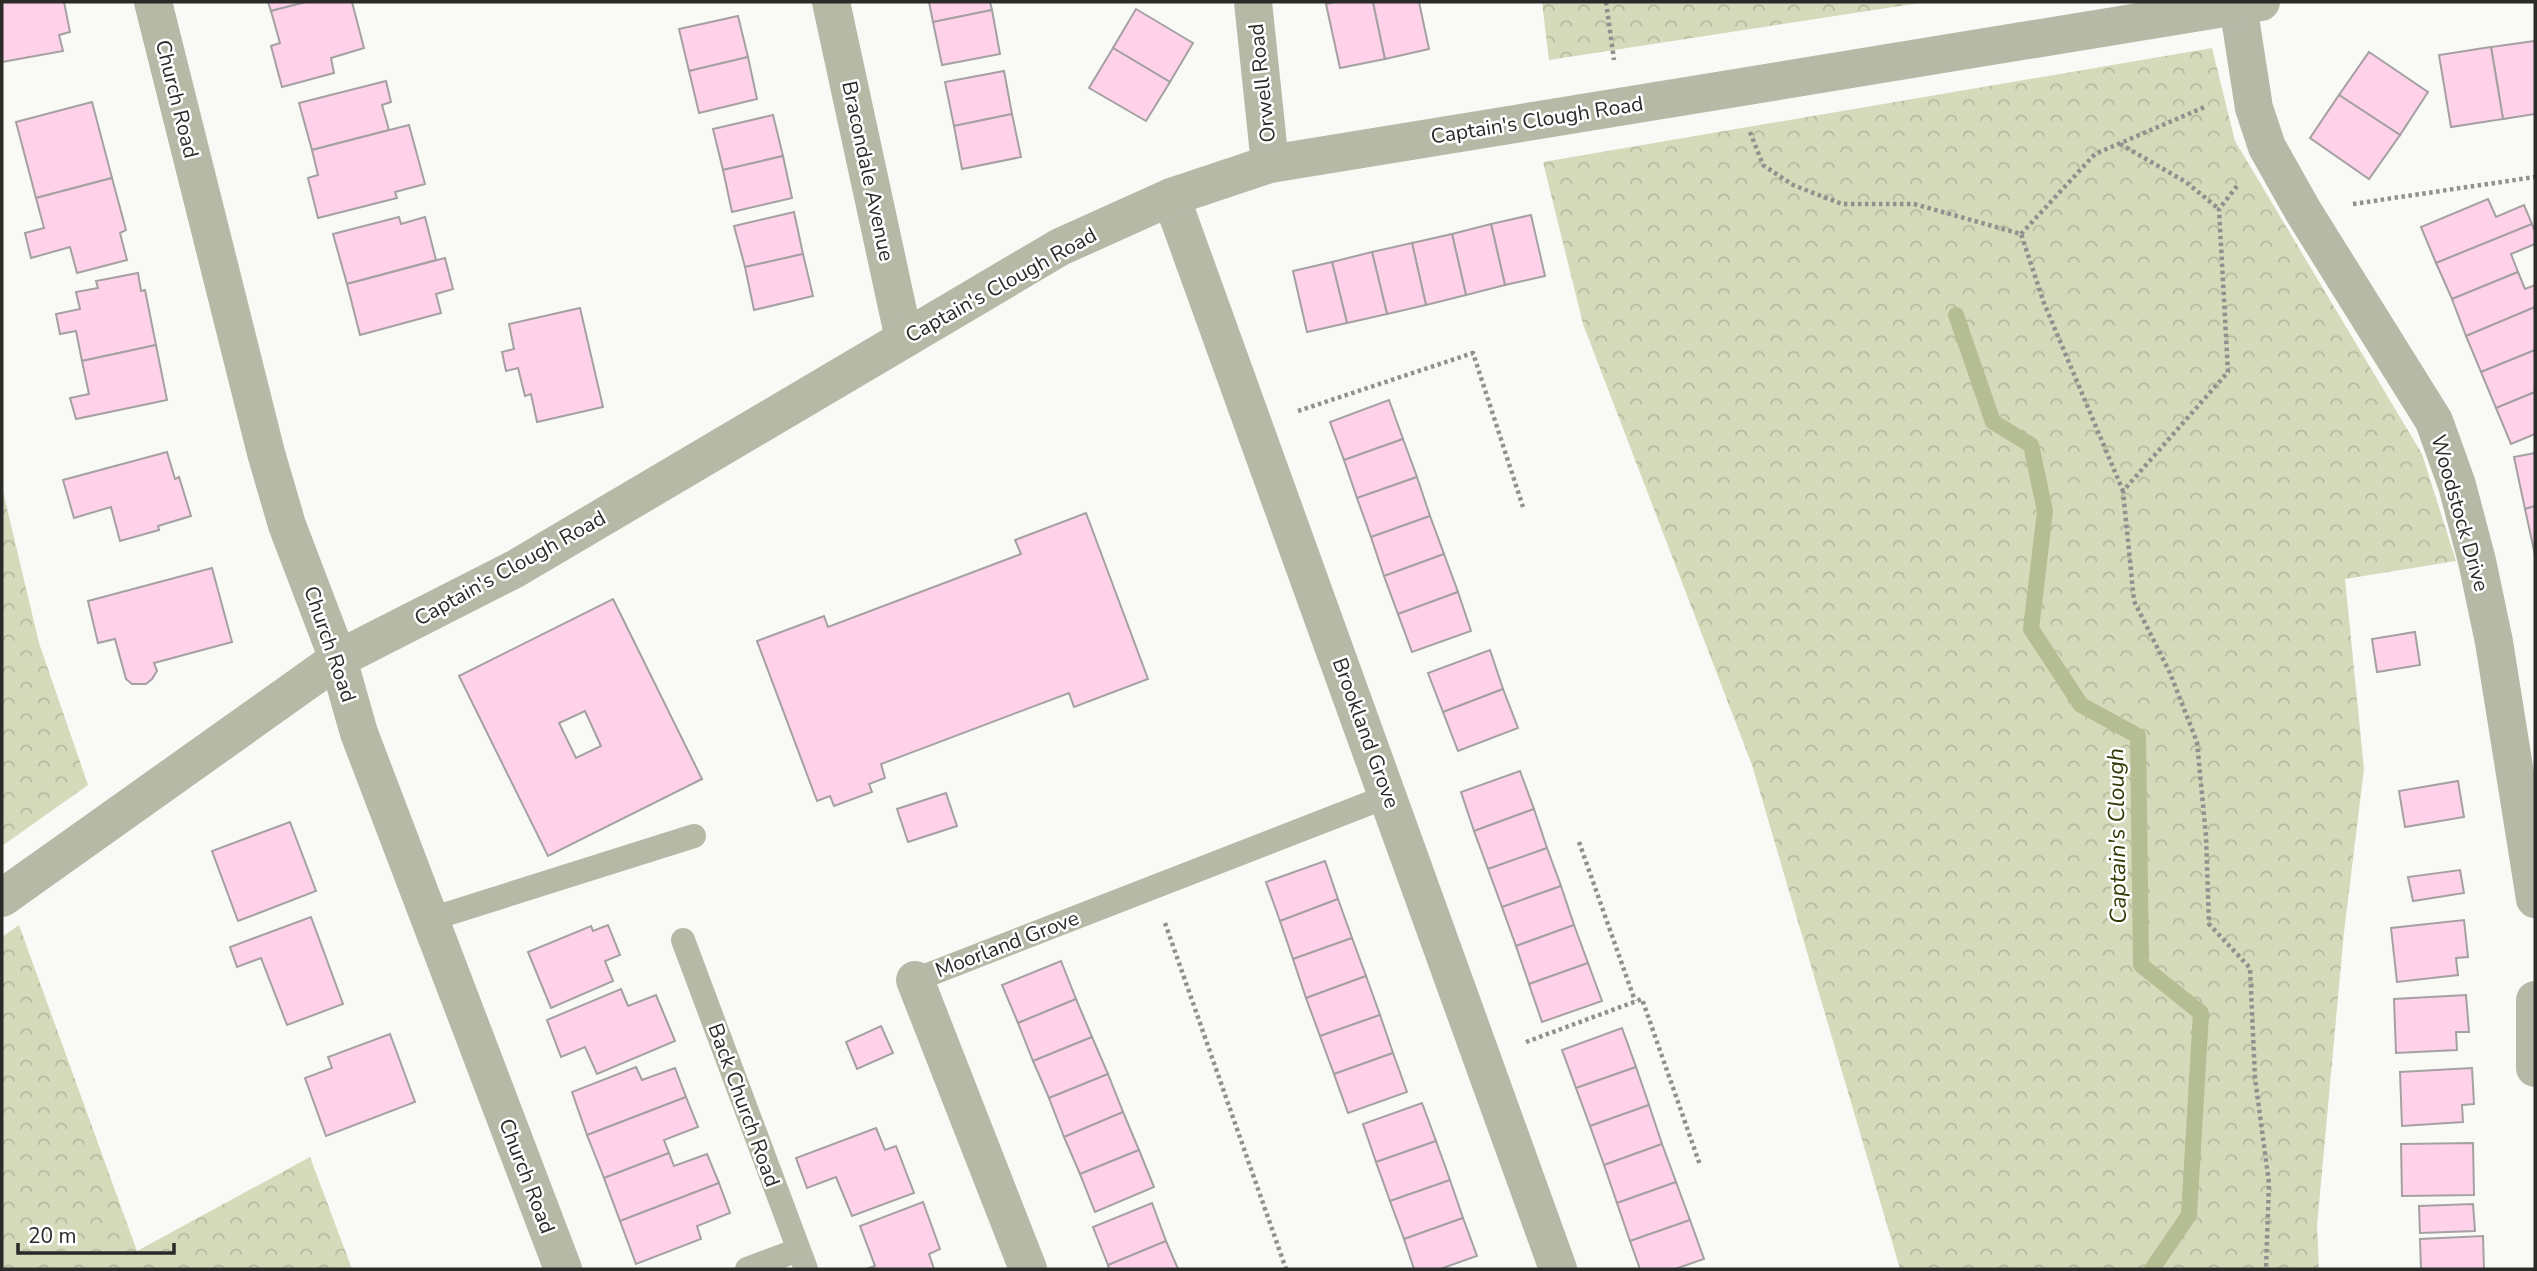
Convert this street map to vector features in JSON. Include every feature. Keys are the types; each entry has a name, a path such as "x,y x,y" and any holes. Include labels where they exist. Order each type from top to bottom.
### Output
{"street":[{"name":"Church Road","path":"153,2 266,453 287,525 338,659 359,733 562,1269"},
{"name":"Bracondale Avenue","path":"831,2 904,340"},
{"name":"Orwell Road","path":"1253,2 1270,164"},
{"name":"Captain's Clough Road","path":"2,898 338,659 516,569 1060,247 1171,197 1270,164 2250,4"},
{"name":"Woodstock Drive","path":"2250,4 2251,87 2259,127 2267,147 2303,211 2434,421 2457,485 2494,642 2535,899"},
{"name":"Brookland Grove","path":"1171,197 1558,1269"},
{"name":"Moorland Grove","path":"915,980 1028,1269"},
{"path":"2535,1000 2535,1068"}],"lane":[{"name":"Moorland Grove","path":"915,980 1388,796"},
{"path":"431,919 694,836"},
{"name":"Back Church Road","path":"683,940 802,1259"},
{"path":"747,1269 802,1259"}],"path":[{"path":"1606,2 1620,106"},
{"path":"2021,234 2095,154 2251,87"},
{"path":"1733,88 1763,165 1793,185 1842,204 1914,204 2021,234"},
{"path":"2120,144 2186,182 2219,209"},
{"path":"2123,491 2228,372 2219,209 2267,147"},
{"path":"2303,211 2535,177"},
{"path":"2021,234 2044,303 2123,491 2134,601 2170,673 2197,742 2206,836 2209,924 2250,968 2255,1078 2269,1183 2266,1269"},
{"path":"1254,426 1473,353 1523,507"},
{"path":"1579,842 1635,1001"},
{"path":"1153,888 1286,1269"},
{"path":"1482,1058 1642,999 1700,1165"}],"green space":[{"path":"1542,2 1926,2 1549,60"},
{"path":"2212,48 2235,141 2422,454 2456,561 2345,579 2364,769 2344,932 2317,1226 2319,1269 1900,1269 1752,765 1583,324 1543,162"},
{"path":"2,487 39,643 88,785 2,846"},
{"path":"19,925 137,1251 310,1157 352,1269 2,1269 2,937"}],"building":[{"path":"2,2 64,2 70,32 59,35 63,51 2,62"},
{"path":"268,2 306,2 271,11"},
{"path":"306,2 352,2 364,48 331,58 334,73 282,87 271,46 280,43 271,11"},
{"path":"929,2 990,2 992,10 933,22"},
{"path":"1373,2 1385,59 1340,68 1326,4"},
{"path":"1373,2 1419,2 1429,49 1385,59"},
{"path":"1136,9 1193,43 1170,82 1113,48"},
{"path":"992,10 1000,54 942,65 933,22"},
{"path":"738,16 748,57 689,71 679,29"},
{"path":"2535,41 2535,114 2503,119 2491,47"},
{"path":"2491,47 2503,119 2451,127 2439,55"},
{"path":"1113,48 1170,82 1146,121 1089,88"},
{"path":"2369,52 2428,92 2400,135 2339,95"},
{"path":"748,57 757,99 699,113 689,71"},
{"path":"1004,71 1012,114 954,126 945,82"},
{"path":"386,81 391,102 382,105 389,130 312,150 299,103"},
{"path":"2339,95 2400,135 2369,179 2310,138"},
{"path":"92,102 112,178 36,198 16,122"},
{"path":"1012,114 1021,157 962,169 954,126"},
{"path":"773,115 783,156 723,170 713,129"},
{"path":"409,125 425,184 395,192 397,198 318,218 308,178 318,175 312,150"},
{"path":"783,156 792,198 732,212 723,170"},
{"path":"112,178 126,230 120,233 127,260 77,273 70,247 31,258 25,233 44,228 36,198"},
{"path":"2488,199 2496,217 2524,205 2532,224 2436,263 2421,227"},
{"path":"794,212 803,254 745,267 734,226"},
{"path":"1531,215 1545,276 1505,285 1491,224"},
{"path":"399,217 401,224 425,217 436,260 347,284 333,234"},
{"path":"1491,224 1505,285 1466,295 1452,234"},
{"path":"2532,224 2535,244 2511,254 2518,272 2452,299 2436,263"},
{"path":"1452,234 1466,295 1426,305 1412,243"},
{"path":"1412,243 1426,305 1387,314 1372,252"},
{"path":"1372,252 1387,314 1347,323 1332,262"},
{"path":"803,254 813,296 754,310 745,267"},
{"path":"445,258 453,289 436,294 441,313 360,335 347,284"},
{"path":"1332,262 1347,323 1307,332 1293,271"},
{"path":"2518,272 2525,289 2535,285 2535,307 2466,336 2452,299"},
{"path":"138,273 141,291 145,290 156,345 82,361 76,331 60,334 56,314 80,309 76,292 98,288 96,281"},
{"path":"2535,307 2535,350 2481,372 2466,336"},
{"path":"580,308 603,407 537,422 531,394 525,396 518,368 506,371 502,352 514,349 509,324"},
{"path":"156,345 167,400 76,419 70,398 89,394 82,361"},
{"path":"2535,350 2535,392 2496,408 2481,372"},
{"path":"2535,392 2535,434 2511,444 2496,408"},
{"path":"1389,400 1403,439 1344,460 1330,422"},
{"path":"1403,439 1417,477 1357,498 1344,460"},
{"path":"167,452 175,479 179,477 191,516 158,526 159,530 120,541 111,507 74,518 63,480"},
{"path":"2535,453 2535,506 2525,509 2514,457"},
{"path":"1417,477 1430,516 1371,537 1357,498"},
{"path":"2535,506 2535,555 2525,509"},
{"path":"1086,513 1148,679 1074,707 1069,693 881,764 885,778 869,784 872,792 834,806 830,796 817,801 757,641 824,616 828,627 1021,554 1015,540"},
{"path":"1430,516 1444,554 1384,576 1371,537"},
{"path":"1444,554 1458,592 1398,614 1384,576"},
{"path":"212,568 232,642 154,663 157,671 152,679 146,684 132,684 126,679 115,639 98,643 88,601"},
{"path":"1458,592 1471,631 1412,652 1398,614"},
{"path":"613,599 702,779 548,856 459,676","holes":["585,711 601,746 576,758 559,723"]},
{"path":"2415,632 2420,665 2377,672 2372,639"},
{"path":"1490,650 1503,689 1443,712 1428,673"},
{"path":"1503,689 1518,728 1458,751 1443,712"},
{"path":"1520,771 1534,809 1474,831 1461,792"},
{"path":"2458,781 2464,817 2405,827 2399,791"},
{"path":"946,793 957,826 908,842 897,809"},
{"path":"1534,809 1547,848 1488,869 1474,831"},
{"path":"290,822 316,891 238,921 212,851"},
{"path":"1547,848 1561,886 1502,907 1488,869"},
{"path":"1325,861 1338,899 1280,921 1266,882"},
{"path":"2460,870 2464,893 2413,901 2408,877"},
{"path":"1561,886 1574,925 1516,946 1502,907"},
{"path":"1338,899 1352,938 1293,959 1280,921"},
{"path":"311,917 343,1004 287,1025 261,958 237,967 230,947"},
{"path":"2464,920 2468,957 2456,958 2458,975 2397,982 2391,928"},
{"path":"608,925 620,955 605,961 613,981 551,1008 528,952 591,926 593,931"},
{"path":"1574,925 1588,963 1529,984 1516,946"},
{"path":"1352,938 1366,976 1306,998 1293,959"},
{"path":"1061,961 1076,999 1018,1023 1002,985"},
{"path":"1588,963 1602,1001 1542,1022 1529,984"},
{"path":"1366,976 1380,1015 1320,1036 1306,998"},
{"path":"621,989 628,1006 656,995 675,1041 597,1074 585,1047 561,1057 547,1020"},
{"path":"2466,995 2469,1032 2456,1032 2457,1050 2396,1053 2394,999"},
{"path":"1076,999 1092,1037 1033,1061 1018,1023"},
{"path":"1380,1015 1393,1053 1334,1074 1320,1036"},
{"path":"881,1026 893,1053 857,1069 846,1042"},
{"path":"1622,1028 1636,1067 1576,1088 1562,1050"},
{"path":"390,1034 415,1102 326,1136 305,1078 332,1068 328,1057"},
{"path":"1092,1037 1108,1074 1049,1098 1033,1061"},
{"path":"1393,1053 1407,1092 1348,1113 1334,1074"},
{"path":"636,1067 642,1080 675,1068 686,1097 587,1135 572,1092"},
{"path":"1636,1067 1649,1105 1590,1126 1576,1088"},
{"path":"2472,1068 2474,1104 2462,1105 2463,1122 2402,1126 2400,1072"},
{"path":"1108,1074 1123,1112 1064,1137 1049,1098"},
{"path":"686,1097 698,1127 664,1140 669,1153 604,1178 587,1135"},
{"path":"1422,1103 1436,1141 1376,1162 1363,1124"},
{"path":"1649,1105 1662,1144 1604,1165 1590,1126"},
{"path":"1123,1112 1139,1150 1080,1174 1064,1137"},
{"path":"876,1128 885,1150 896,1146 914,1193 852,1216 836,1177 807,1188 796,1158"},
{"path":"1436,1141 1450,1180 1390,1201 1376,1162"},
{"path":"2473,1143 2474,1195 2402,1196 2401,1144"},
{"path":"1662,1144 1676,1182 1617,1203 1604,1165"},
{"path":"1139,1150 1154,1187 1095,1212 1080,1174"},
{"path":"669,1153 674,1166 707,1154 719,1183 620,1221 604,1178"},
{"path":"1450,1180 1463,1218 1404,1239 1390,1201"},
{"path":"1676,1182 1690,1220 1630,1241 1617,1203"},
{"path":"719,1183 730,1213 697,1226 701,1239 636,1264 620,1221"},
{"path":"923,1202 940,1249 929,1254 934,1269 866,1269 875,1266 860,1226"},
{"path":"1152,1203 1166,1241 1108,1265 1093,1227"},
{"path":"2473,1204 2475,1231 2420,1233 2419,1206"},
{"path":"1463,1218 1477,1256 1440,1269 1414,1269 1404,1239"},
{"path":"1690,1220 1704,1259 1675,1269 1640,1269 1630,1241"},
{"path":"2483,1236 2484,1269 2421,1269 2420,1239"},
{"path":"1166,1241 1178,1269 1109,1269 1108,1265"}],"waterway":[{"name":"Captain's Clough","path":"1956,315 1993,422 2031,445 2045,511 2031,629 2081,705 2138,736 2141,965 2201,1013 2189,1215 2152,1269"}]}
